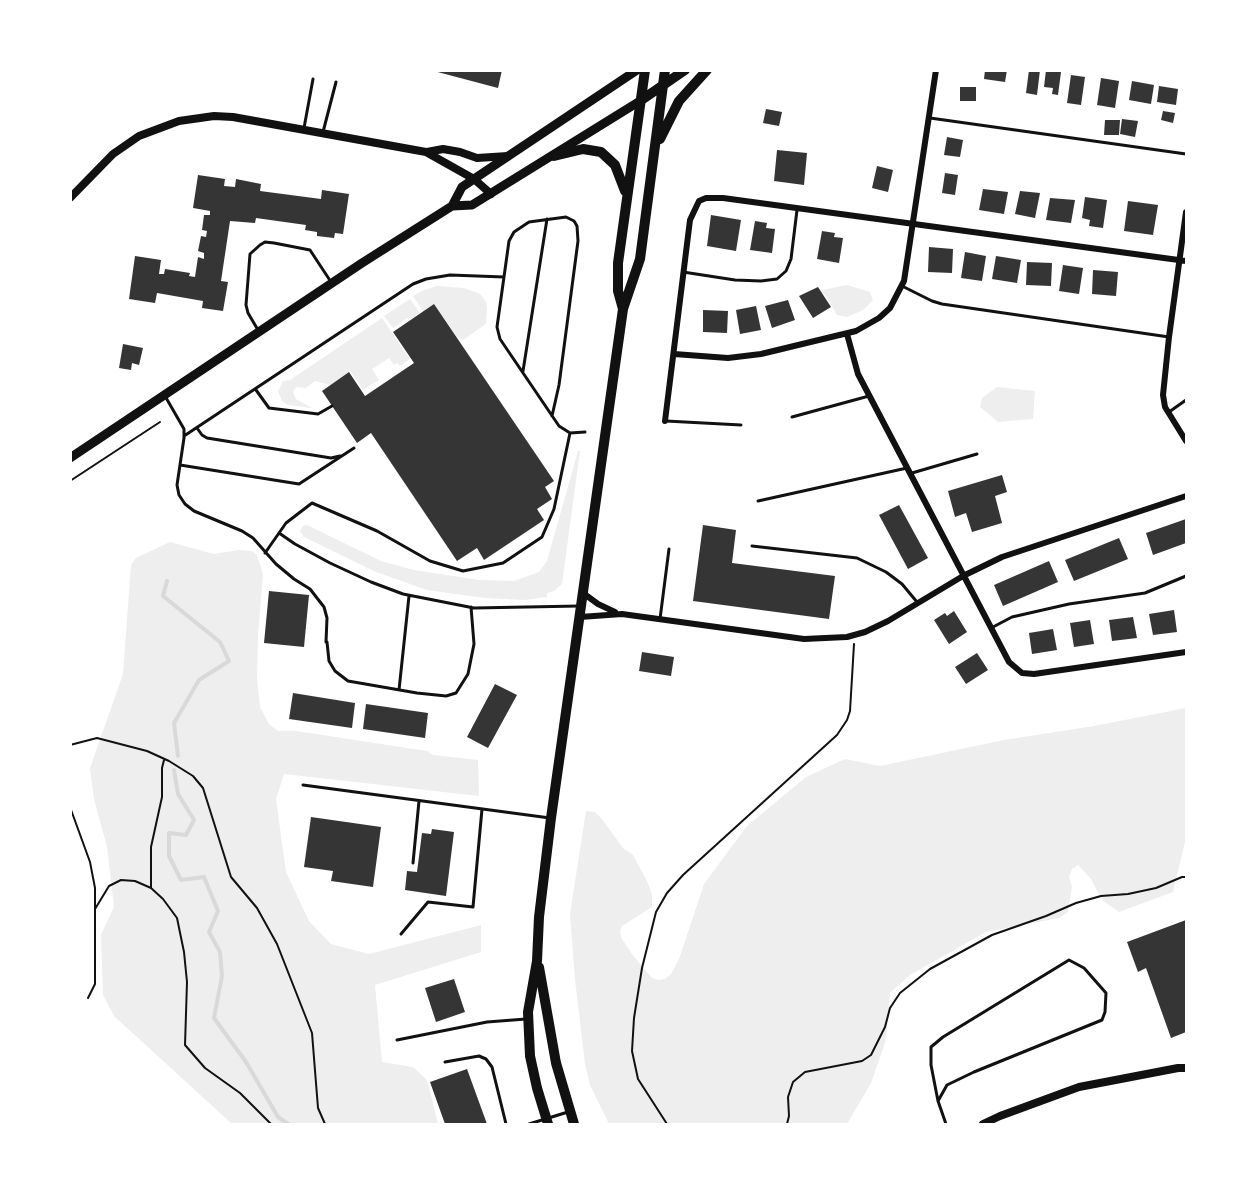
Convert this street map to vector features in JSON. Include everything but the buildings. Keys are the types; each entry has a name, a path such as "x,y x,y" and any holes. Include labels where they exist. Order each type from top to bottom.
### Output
{"highway":[{"path":"622,309 617,279 626,196 645,70"},
{"path":"547,1122 530,1056 528,1019 537,961 539,917 622,309 640,259 665,70"},
{"path":"640,101 685,70"},
{"path":"655,150 679,101 707,70"},
{"path":"554,156 583,149 601,152 615,165 626,196"},
{"path":"537,961 556,1063 574,1125"}],"main road":[{"path":"70,458 331,283 452,206 462,188 474,179 637,70"},
{"path":"452,206 472,205 640,101"}],"street":[{"path":"674,354 709,358 744,357 856,331 879,318 890,308 902,286 936,70"},
{"path":"70,198 101,165 125,145 158,127 179,121 214,116 426,152 474,179 491,194"},
{"path":"426,152 443,149 477,158 511,155"},
{"path":"664,421 690,220 699,201 714,197 1183,261"},
{"path":"1186,212 1183,261 1169,337 1163,395 1168,412 1186,441"},
{"path":"847,334 853,360 869,396 1009,662 1022,673 1034,674 1186,652"},
{"path":"581,611 622,614 804,639 832,639 854,635 879,627 963,576 1002,557 1186,496"},
{"path":"583,593 604,608 622,614"},
{"path":"983,1125 1000,1116 1079,1087 1186,1068"}],"lane":[{"path":"303,130 313,79"},
{"path":"323,134 336,82"},
{"path":"929,118 1186,154"},
{"path":"683,272 743,281 777,279 786,271 791,259 797,208"},
{"path":"552,416 559,385 579,231 574,221 566,217 529,222 514,232 509,241 497,327 500,339 552,416 559,426 570,433 585,432"},
{"path":"523,373 547,219"},
{"path":"259,332 246,305 250,254 260,245 265,242 310,250 331,283"},
{"path":"184,436 413,284 450,275 504,277"},
{"path":"902,286 932,301 942,303 1169,337"},
{"path":"255,389 269,408 318,414 332,406"},
{"path":"164,395 184,429 177,485 179,495 185,504 252,538 265,553 320,599 327,618 326,640 329,662 335,671 348,681 446,696 456,693 468,674 474,644 471,607"},
{"path":"792,417 869,396"},
{"path":"1168,412 1186,400"},
{"path":"664,421 741,425"},
{"path":"196,428 207,438 331,458 342,456"},
{"path":"265,553 286,523 312,503 377,531 430,561 464,571 503,563 542,537 554,509 570,433"},
{"path":"180,465 299,484 354,448"},
{"path":"758,501 908,471 977,454"},
{"path":"279,533 330,563 371,582 409,595 471,607 581,611"},
{"path":"752,546 857,558 886,572 903,584 919,603"},
{"path":"660,619 669,549"},
{"path":"991,628 1012,617 1069,604 1145,593 1186,576"},
{"path":"399,690 409,595"},
{"path":"303,785 552,818"},
{"path":"413,863 419,801"},
{"path":"401,934 428,902 473,907 482,809"},
{"path":"938,1101 947,1085 1102,1020 1106,993 1084,968 1069,960 931,1047 931,1065 938,1101 946,1125"},
{"path":"397,1040 487,1022 528,1019"},
{"path":"445,1062 479,1056 486,1059 492,1067 506,1125"},
{"path":"529,1125 547,1122 569,1111"}],"path":[{"path":"70,481 160,422"},
{"path":"667,1125 638,1079 632,1051 640,978 656,912 667,893 683,875 837,735 850,711 854,635"},
{"path":"70,745 97,738 147,751 192,776 203,788 231,877 257,908 277,944 312,1033 318,1108 324,1125"},
{"path":"151,888 151,848 162,798 162,768 165,759"},
{"path":"70,807 90,862 95,888 95,984 88,998"},
{"path":"787,1125 788,1097 793,1082 805,1072 862,1061 871,1055 885,1027 890,1008 900,993 930,969 992,935 1076,903 1101,896 1128,894 1156,888 1186,877"},
{"path":"95,909 109,886 121,880 135,881 151,888 163,899 177,918 184,952 187,982 185,1045 205,1068 240,1093 271,1125"}],"shaded area":[{"path":"847,285 870,292 873,300 863,310 847,317 837,315 822,290"},
{"path":"437,286 464,288 480,294 486,302 486,323 463,340 457,337 434,304 423,311 413,296"},
{"path":"410,299 420,313 409,320 407,318 393,328 384,316"},
{"path":"382,318 410,359 400,366 397,363 394,365 389,358 372,369 379,380 363,390 350,371 330,385 315,381 306,388 296,387 293,392 296,399 312,408 288,405 282,401 278,391 283,381 290,380"},
{"path":"997,387 1035,391 1033,419 998,422 980,407 982,398"},
{"path":"578,451 580,451 562,584 554,591 547,593 547,597 525,600 484,598 427,590 376,572 304,537 300,531 303,526 307,525 381,561 414,570 479,580 514,581 539,572 547,561"},
{"path":"170,542 214,554 239,550 252,551 257,555 263,574 257,679 260,707 269,724 278,731 296,731 427,751 433,755 478,760 479,796 284,774 276,799 286,872 309,921 331,944 369,954 481,925 481,952 375,985 382,1062 413,1067 427,1080 438,1124 232,1124 114,1016 103,995 101,935 114,907 107,847 94,799 90,768 123,674 131,565 136,558"},
{"path":"1186,708 1186,838 1173,892 1119,912 1102,900 1091,879 1078,865 1072,869 1069,877 1072,887 1068,912 1059,918 986,932 910,975 890,993 886,1040 871,1083 847,1124 609,1124 590,1085 585,1064 570,914 586,811 595,812 602,819 623,848 633,855 647,881 652,894 652,907 622,926 621,937 652,978 665,979 671,974 679,959 704,884 747,826 806,777 845,759 880,766 1004,740"}],"waterway":[{"path":"167,581 163,596 220,642 229,661 199,680 174,723 178,756"},
{"path":"174,770 178,794 194,820 186,835 169,833 169,856 181,880 204,877 218,911 209,932 220,952 222,976 214,1018 246,1062 278,1117 288,1124"}]}
